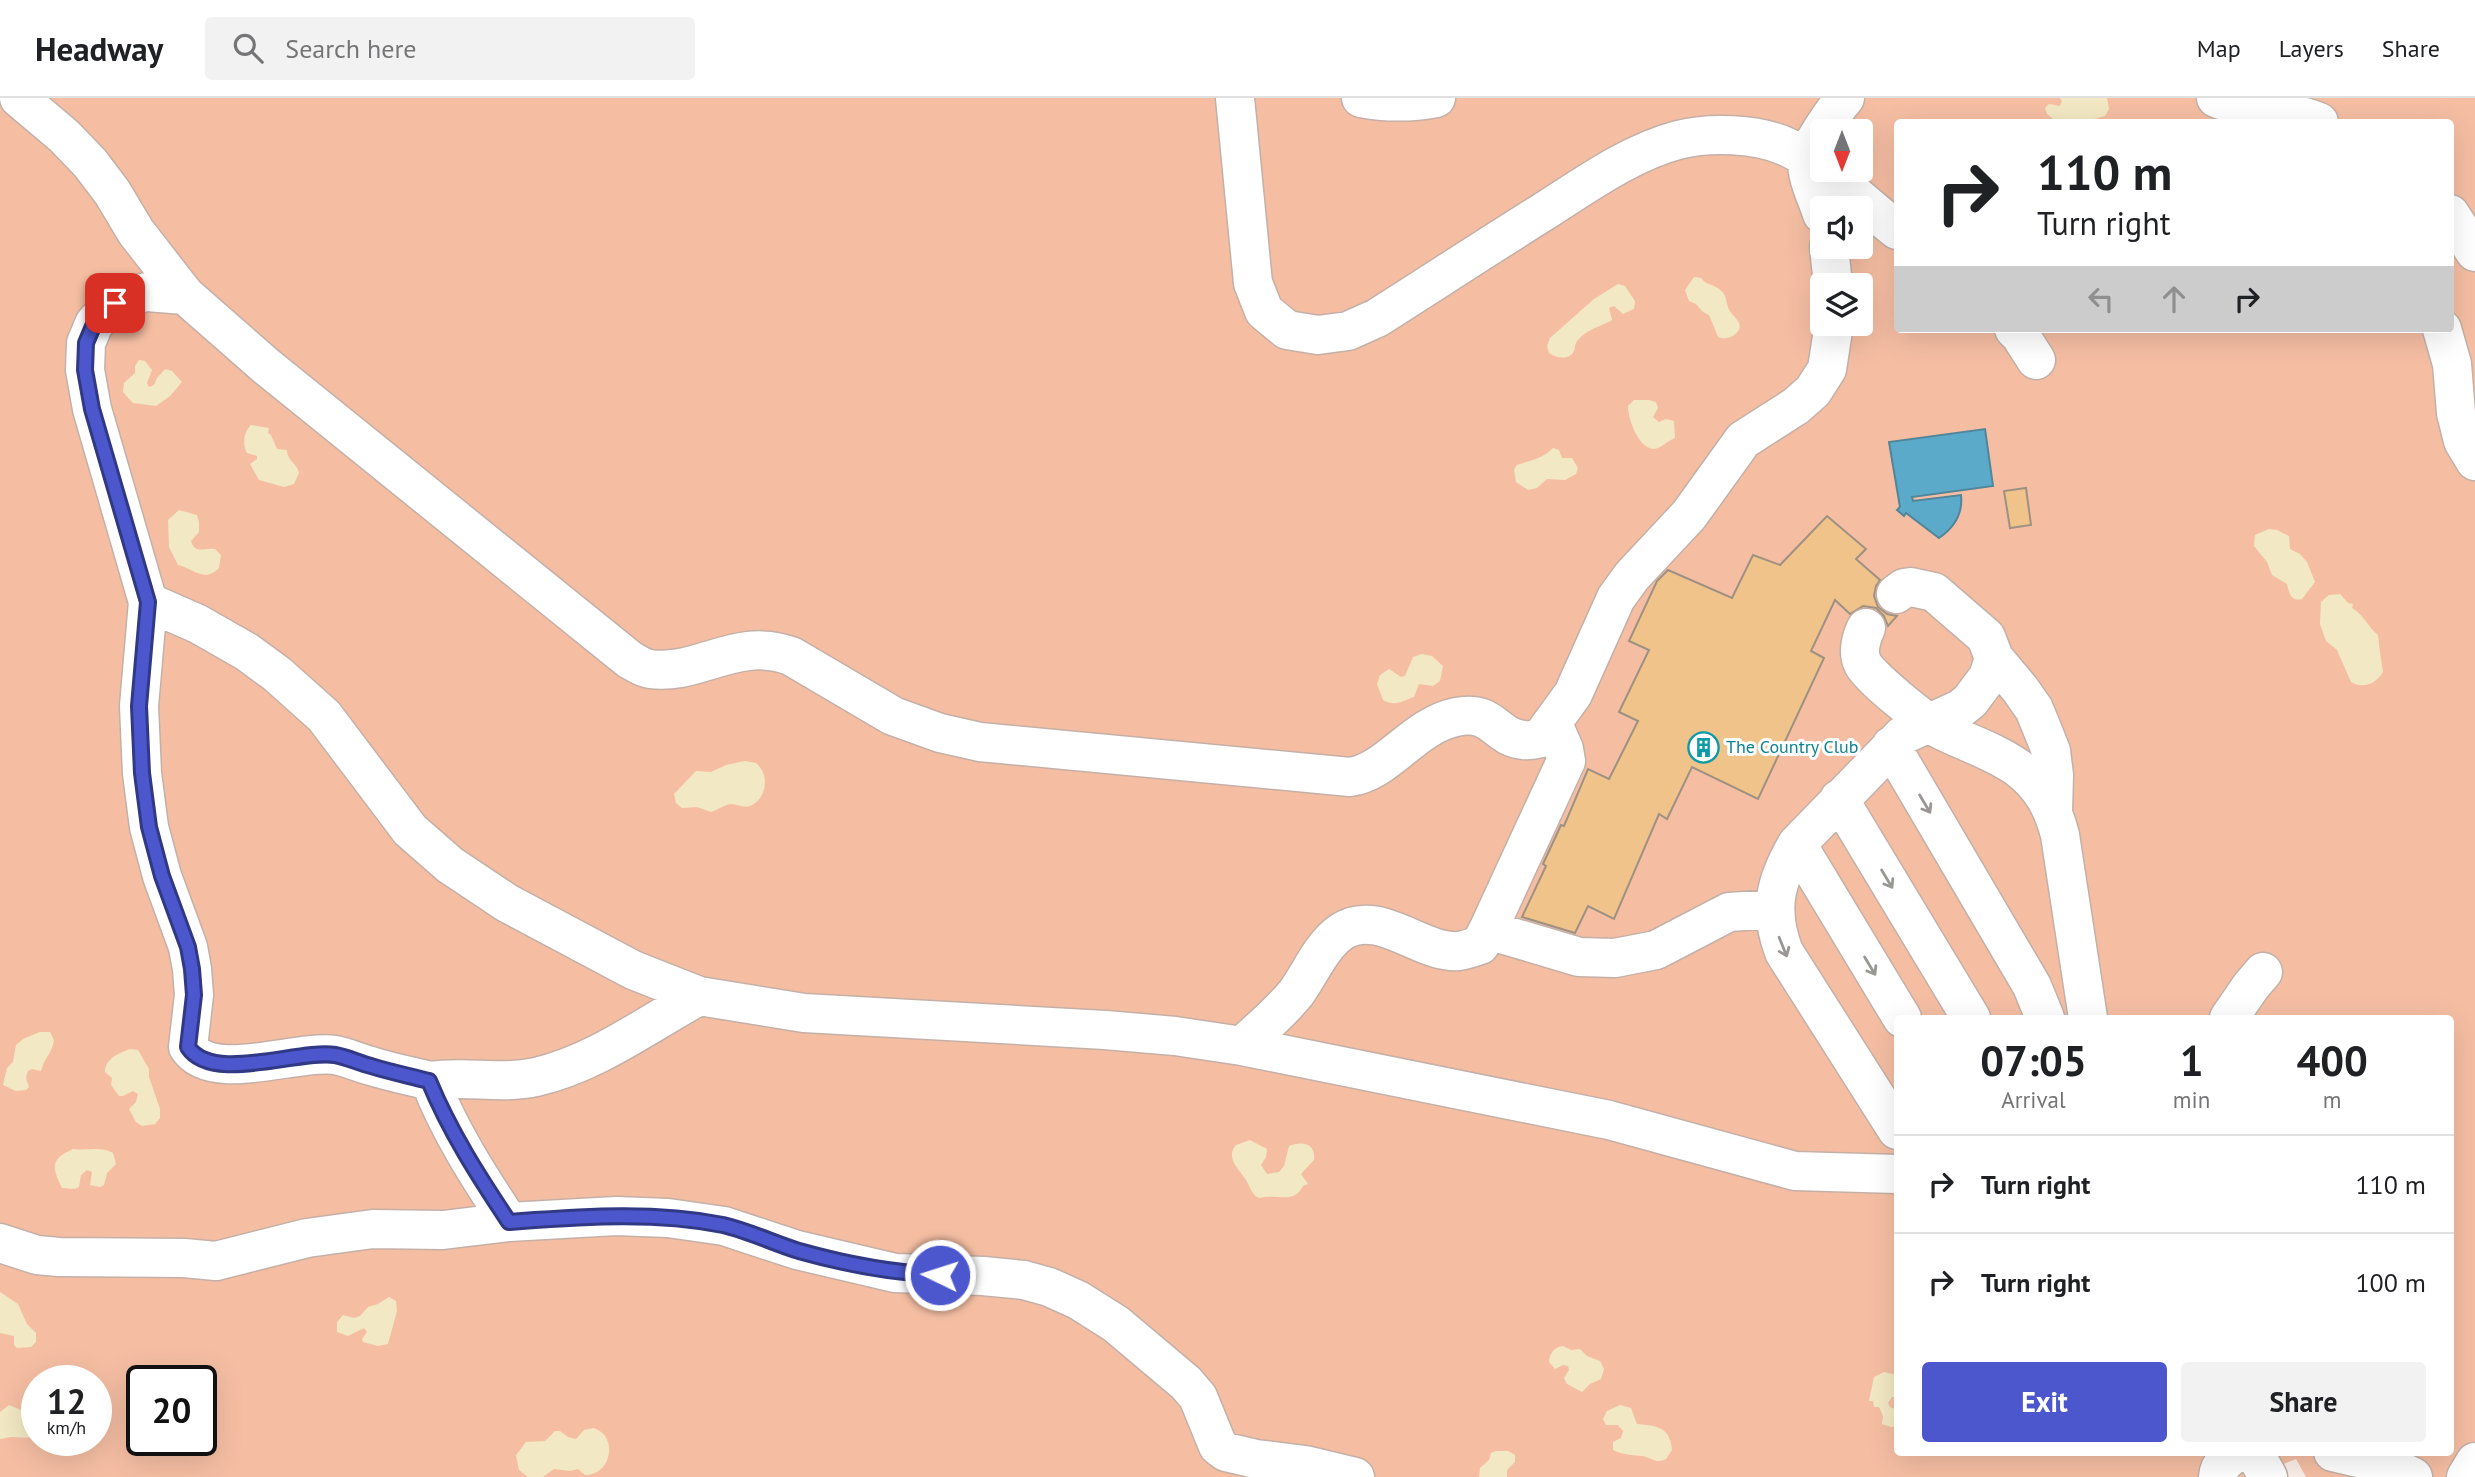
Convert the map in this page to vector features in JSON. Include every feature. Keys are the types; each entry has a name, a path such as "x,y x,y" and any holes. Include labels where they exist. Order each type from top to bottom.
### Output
{"lane":[{"path":"19,98 64,136 90,163 112,192 136,232 185,295 265,366 630,660 648,669 673,669 731,653 768,650 780,652 892,716 953,736 980,741 1350,777 1374,770 1431,726 1472,714 1483,717 1509,735 1524,740 1541,738 1573,694 1616,598 1632,576 1689,515 1743,440 1796,406 1813,391 1827,369 1832,336"},
{"path":"1235,98 1252,283 1264,310 1287,330 1318,335 1348,331 1377,318 1595,179 1643,154 1676,141 1708,134 1733,135 1785,146 1807,158 1894,228"},
{"path":"1360,98 1384,103 1436,98"},
{"path":"1816,196 1809,176 1807,158 1824,126 1844,98"},
{"path":"2216,98 2309,119"},
{"path":"2454,220 2475,252"},
{"path":"185,295 147,292 129,296 111,305 94,324 86,343 85,370 92,409 148,602 139,706 142,773 149,827 162,876 188,947 192,969 194,995 188,1047 192,1054 200,1059 240,1064 315,1054 336,1055 429,1081 444,1078 510,1081 558,1071 617,1045 699,996"},
{"path":"2018,333 2036,360"},
{"path":"2443,333 2452,364 2458,423 2463,441 2475,461"},
{"path":"1896,594 1911,587 1934,592 1986,637 1994,658 2034,709 2051,751 2054,775 2053,810 2060,835 2088,1015"},
{"path":"148,602 198,624 247,652 286,682 324,716 410,830 450,865 507,903 634,970 699,996 804,1013 1140,1033 1242,1046 1609,1120 1795,1171 1894,1174"},
{"path":"1866,628 1860,657 1866,670 1927,723 1991,751 2019,769 2040,790 2053,810"},
{"path":"1894,1125 1784,952 1775,909 1775,894 1779,879 1797,844 1903,735 1960,709 1970,701 1988,677 1994,658"},
{"path":"1242,1046 1295,994 1329,944 1341,933 1355,926 1382,927 1435,948 1458,951 1480,945 1566,761 1553,724"},
{"path":"1891,746 2032,986 2044,1015"},
{"path":"1839,799 1969,1015"},
{"path":"1797,844 1900,1015"},
{"path":"1488,930 1579,957 1615,958 1656,950 1729,912 1775,909"},
{"path":"2232,1015 2250,986 2263,972"},
{"path":"429,1081 442,1111 509,1222"},
{"path":"0,1243 37,1255 216,1261 319,1236 373,1229 443,1230 509,1222 616,1216 668,1218 724,1226 797,1250 895,1273 984,1276 1024,1280 1049,1287 1077,1300 1116,1324 1193,1390 1218,1447 1226,1452 1305,1465 1355,1477"},
{"path":"2218,1477 2219,1469 2231,1456"},
{"path":"2255,1456 2267,1477"},
{"path":"2350,1456 2388,1465 2413,1477"},
{"path":"2466,1477 2475,1462"}],"shaded area":[{"path":"0,98 2475,98 2475,1477 2306,1477 2296,1459 2250,1477 0,1477"}],"sand":[{"path":"2060,98 2107,98 2109,109 2105,116 2094,119 2053,119 2045,108 2049,104 2060,106"},
{"path":"1694,277 1701,278 1723,293 1729,310 1740,327 1734,335 1718,337 1709,315 1689,301 1685,290"},
{"path":"1618,284 1625,286 1635,301 1634,309 1623,314 1614,306 1609,308 1612,320 1582,336 1571,355 1560,357 1549,353 1547,346 1550,338 1594,299"},
{"path":"139,360 145,361 152,370 147,383 149,387 154,385 165,369 172,371 182,382 170,396 156,406 133,403 123,392 124,383 135,373"},
{"path":"1634,400 1656,402 1658,408 1653,417 1659,422 1666,419 1674,421 1675,438 1656,449 1643,444 1630,418 1628,406"},
{"path":"251,425 269,428 268,433 277,449 287,450 299,473 294,484 284,487 259,480 250,464 257,456 247,453 244,442 245,434"},
{"path":"1553,448 1559,450 1562,458 1572,458 1578,468 1576,474 1565,480 1547,479 1537,488 1528,490 1516,482 1514,470 1517,465 1541,457"},
{"path":"179,510 197,515 199,532 191,541 195,548 215,549 221,555 219,568 214,572 204,575 178,565 169,547 168,520"},
{"path":"2269,529 2289,536 2290,549 2300,554 2307,562 2315,582 2302,599 2293,598 2287,584 2272,575 2267,562 2254,546 2255,535"},
{"path":"2340,594 2348,603 2353,604 2352,608 2378,635 2383,672 2377,680 2369,684 2351,682 2337,650 2326,641 2320,624 2321,602 2329,595"},
{"path":"1422,654 1432,656 1443,666 1440,681 1433,686 1419,684 1414,697 1402,702 1383,700 1377,684 1380,675 1389,669 1401,677 1405,676 1413,657"},
{"path":"745,761 756,763 765,780 763,792 756,803 746,807 729,804 711,812 697,807 682,808 676,803 674,794 696,771 711,772"},
{"path":"40,1032 50,1032 54,1040 41,1071 28,1071 26,1078 29,1087 26,1090 16,1091 3,1085 7,1068 13,1062 16,1045"},
{"path":"130,1049 138,1050 149,1069 149,1077 160,1109 160,1118 155,1124 142,1126 136,1122 129,1109 136,1102 138,1094 133,1091 119,1096 111,1085 112,1078 105,1072 110,1060"},
{"path":"1250,1140 1267,1149 1261,1165 1267,1174 1279,1172 1284,1166 1289,1146 1303,1144 1310,1147 1314,1160 1301,1174 1308,1184 1290,1197 1256,1196 1232,1159 1236,1145"},
{"path":"73,1149 98,1149 113,1153 116,1164 107,1173 104,1185 90,1185 92,1172 87,1170 81,1175 79,1187 62,1188 55,1164 60,1156"},
{"path":"0,1292 18,1304 27,1324 36,1333 36,1342 31,1347 17,1348 14,1345 14,1336 0,1333"},
{"path":"389,1297 396,1301 397,1311 388,1344 378,1346 363,1342 367,1332 364,1328 348,1336 337,1332 337,1322 343,1315 354,1318 360,1316 368,1307"},
{"path":"1563,1346 1571,1350 1580,1349 1587,1356 1600,1361 1604,1369 1601,1379 1582,1392 1567,1384 1564,1378 1569,1370 1568,1366 1555,1369 1549,1362 1553,1351"},
{"path":"1884,1372 1894,1374 1894,1397 1888,1403 1894,1409 1894,1426 1882,1424 1883,1416 1879,1407 1874,1407 1873,1401 1869,1401 1874,1377"},
{"path":"9,1405 21,1410 21,1437 0,1439 0,1412"},
{"path":"1620,1405 1631,1408 1637,1424 1656,1427 1665,1432 1672,1450 1666,1459 1657,1461 1613,1450 1613,1442 1621,1438 1623,1431 1618,1425 1606,1425 1603,1419 1607,1411"},
{"path":"594,1428 607,1439 609,1455 601,1469 594,1473 585,1475 578,1469 554,1469 543,1477 528,1477 519,1470 516,1455 526,1442 545,1441 555,1431 576,1439 584,1430"},
{"path":"1508,1451 1515,1455 1515,1462 1507,1470 1507,1477 1479,1477 1480,1468 1489,1460 1491,1453"}],"water":[{"path":"1985,429 1993,486 1912,497 1913,501 1961,495 1959,514 1945,534 1939,538 1906,513 1904,516 1897,510 1900,507 1889,442"}],"building":[{"path":"2026,488 2031,525 2010,528 2004,491"},
{"name":"The Country Club","path":"1827,516 1866,549 1856,559 1880,580 1874,596 1878,607 1887,614 1897,616 1888,626 1884,616 1876,608 1863,606 1850,614 1835,600 1811,651 1824,658 1758,799 1692,767 1667,819 1659,814 1614,919 1588,906 1575,933 1522,917 1546,866 1543,864 1561,825 1564,826 1588,769 1609,779 1638,721 1619,712 1649,650 1629,641 1657,581 1668,570 1732,598 1753,555 1780,565"}],"place":[{"name":"The Country Club","path":"1703,747"}],"route":[{"path":"115,303 102,313 94,324 86,343 85,370 92,409 148,602 139,706 142,773 149,827 162,876 188,947 192,969 194,995 188,1047 192,1054 200,1059 240,1064 315,1054 336,1055 429,1081 442,1111 509,1222 572,1217 668,1218 724,1226 797,1250 895,1273 940,1275"}]}
